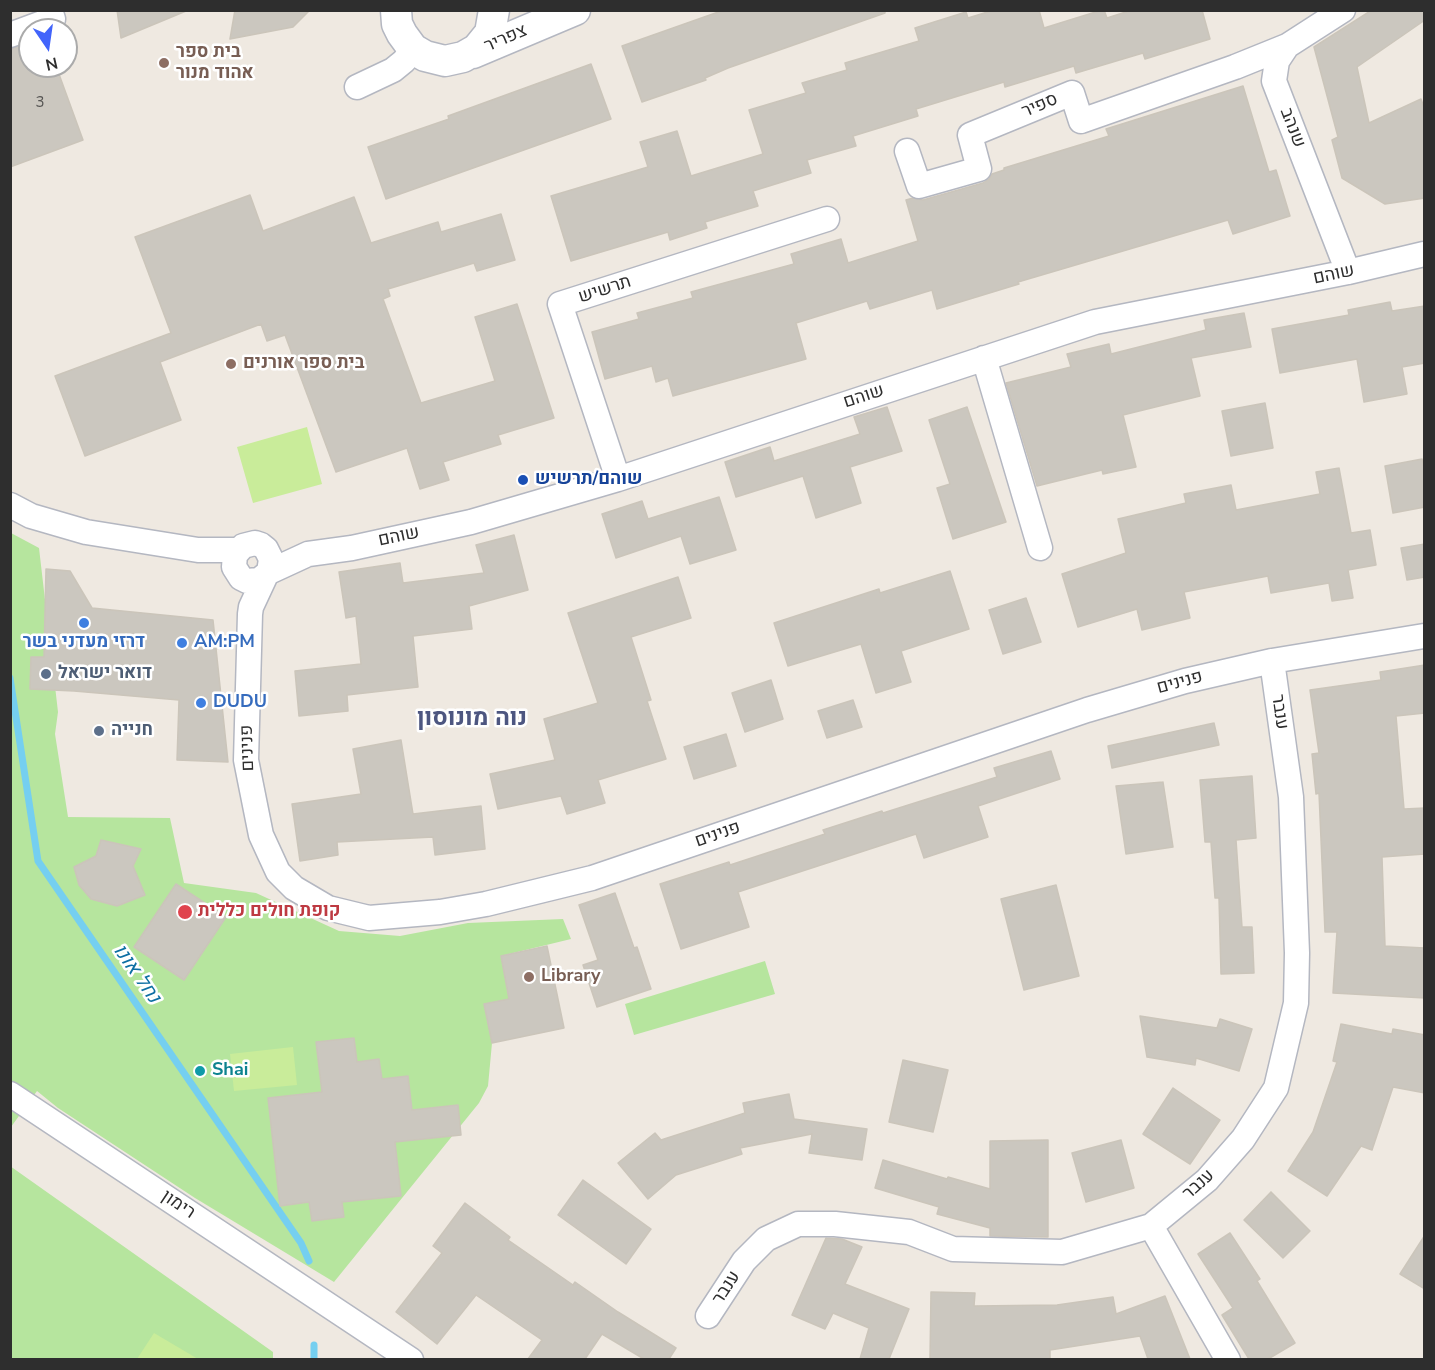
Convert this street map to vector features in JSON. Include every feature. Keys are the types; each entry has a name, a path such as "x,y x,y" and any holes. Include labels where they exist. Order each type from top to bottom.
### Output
{"street":[{"path":"10,35 53,19 50,10"},
{"path":"357,87 393,70 413,49 397,24 396,10"},
{"path":"471,54 490,33 495,10"},
{"name":"צפריר","path":"413,49 424,56 445,61 457,59 575,10"},
{"path":"1287,46 1343,10"},
{"name":"ספיר","path":"907,151 920,186 980,169 970,135 1072,93 1081,121 1235,67 1287,46"},
{"name":"שנהב","path":"1287,46 1277,61 1274,81 1348,272"},
{"name":"תרשיש","path":"618,479 560,304 827,219"},
{"name":"שוהם","path":"21,510 86,532 198,550 253,566 308,554 352,548 471,522 618,479 1095,322 1348,272 1425,254"},
{"path":"984,357 1040,548"},
{"name":"פנינים","path":"253,566 248,648 246,760 261,835 278,872 294,888 328,908 369,918 440,912 486,904 592,878 1087,710 1185,681 1272,661 1425,636"},
{"name":"ענבר","path":"708,1316 744,1261 766,1239 798,1224 835,1224 909,1232 953,1249 1062,1252 1151,1226 1207,1180 1243,1139 1276,1088 1296,1003 1291,797 1272,661"},
{"name":"רימון","path":"10,1094 411,1359"},
{"path":"1151,1226 1228,1359"}],"green space":[{"path":"307,427 322,484 253,503 237,447"},
{"path":"11,533 39,548 58,712 55,734 68,817 170,818 184,883 256,893 339,931 400,936 468,923 563,919 571,939 501,956 509,999 484,1004 492,1043 488,1086 479,1103 334,1282 195,1198 58,1108 37,1091 11,1127"},
{"path":"765,961 775,994 634,1035 625,1004"},
{"path":"293,1047 297,1085 234,1091 230,1054"},
{"path":"10,1166 273,1352 273,1359 11,1359"},
{"path":"154,1333 198,1359 137,1359"}],"building":[{"path":"117,10 186,10 186,11 121,38"},
{"path":"235,10 310,10 293,27 230,39"},
{"path":"724,10 885,10 885,13 728,68 705,78 706,80 642,102 622,46"},
{"path":"994,10 1039,10 1044,28 1102,10 1107,18 1132,10 1202,10 1210,39 1145,59 1143,53 1076,73 1074,66 1005,87 1004,82 916,109 918,116 853,136 856,146 807,160 811,173 753,191 758,206 705,222 707,228 670,240 668,232 571,261 551,196 648,167 640,142 677,131 691,176 763,154 749,110 806,93 802,83 847,70 845,63 919,41 915,28 966,12 968,18"},
{"path":"1372,10 1425,10 1425,20 1357,67 1369,123 1421,99 1425,110 1425,198 1385,204 1342,178 1332,140 1338,137 1314,47"},
{"path":"18,47 18,78 60,78 83,140 10,167 10,49"},
{"path":"591,64 611,119 386,199 368,147 449,119 448,116"},
{"path":"1243,86 1269,172 1276,170 1290,216 1233,234 1228,220 1018,282 1019,284 937,309 932,290 870,309 867,301 796,323 806,359 673,396 668,378 656,382 652,366 605,379 592,332 639,319 637,313 693,298 691,292 794,264 791,254 841,239 848,263 918,241 906,200 913,198 923,200 983,183 992,174 1004,168 1109,136 1106,129"},
{"path":"250,195 263,231 354,197 371,243 438,222 441,232 501,214 515,260 477,271 474,263 388,289 390,296 383,299 421,403 495,381 475,317 517,304 554,418 498,435 501,444 443,462 449,480 420,489 407,448 336,472 285,335 267,341 261,324 160,362 181,420 85,456 55,376 171,333 135,237"},
{"path":"1390,302 1392,311 1425,306 1425,363 1402,367 1407,394 1364,402 1357,359 1280,373 1272,329 1349,315 1348,310"},
{"path":"1244,313 1251,347 1191,358 1200,396 1123,415 1136,467 1103,474 1102,470 1037,486 1006,383 1071,367 1067,354 1109,344 1111,354 1206,330 1204,320"},
{"path":"1265,403 1273,448 1231,456 1222,411"},
{"path":"887,407 902,451 850,467 861,503 816,518 803,476 736,497 725,462 770,447 774,461 860,434 854,417"},
{"path":"967,407 1006,522 953,539 937,488 950,484 929,420"},
{"path":"1422,459 1425,471 1425,507 1393,513 1385,466"},
{"path":"1339,468 1351,533 1370,530 1376,565 1348,570 1353,598 1332,601 1329,583 1271,593 1268,576 1184,592 1190,618 1142,630 1137,609 1078,627 1062,574 1126,553 1118,519 1186,503 1184,494 1231,485 1236,510 1320,494 1316,472"},
{"path":"719,497 736,550 690,564 681,536 616,558 602,514 642,501 648,519"},
{"path":"514,535 528,590 469,606 472,629 413,636 418,687 347,695 348,711 299,716 295,671 361,664 356,616 346,618 339,572 400,563 403,583 484,573 476,545"},
{"path":"1425,544 1425,577 1407,580 1401,548"},
{"path":"46,569 70,571 92,608 213,620 228,762 177,760 179,700 30,689 31,657 44,657"},
{"path":"950,571 969,629 901,651 911,682 876,693 861,644 788,666 774,623 879,589 880,593"},
{"path":"678,577 691,618 631,637 651,700 647,701 666,759 598,780 605,803 567,814 561,796 498,809 490,774 555,760 544,719 598,703 568,613"},
{"path":"1026,598 1041,642 1003,654 989,610"},
{"path":"1425,665 1425,713 1396,716 1404,809 1425,808 1425,854 1382,857 1385,946 1425,948 1425,998 1333,993 1337,932 1325,932 1319,793 1316,794 1312,754 1319,753 1310,690 1381,680 1380,672"},
{"path":"771,680 783,719 745,732 732,693"},
{"path":"853,700 862,727 827,738 818,711"},
{"path":"1214,723 1219,745 1112,768 1108,746"},
{"path":"726,734 736,766 694,779 684,747"},
{"path":"401,740 413,814 481,806 485,849 435,855 433,837 337,842 338,855 300,861 292,804 361,794 353,749"},
{"path":"1051,751 1060,779 978,806 988,837 924,858 916,834 738,892 749,927 681,949 660,884 729,862 730,865 825,834 823,830 997,777 994,768"},
{"path":"1252,776 1256,838 1236,840 1242,927 1252,927 1254,973 1221,974 1219,898 1215,898 1211,842 1205,842 1200,780"},
{"path":"1163,782 1173,847 1126,854 1116,786"},
{"path":"101,840 141,849 133,866 145,895 117,906 91,899 79,885 74,867 96,856"},
{"path":"176,884 226,917 184,980 134,947"},
{"path":"1056,885 1079,976 1024,990 1001,899"},
{"path":"615,893 651,989 597,1007 583,965 598,960 579,905"},
{"name":"Library","path":"547,946 564,1028 492,1043 484,1004 509,999 501,956"},
{"path":"1140,1016 1217,1028 1220,1019 1252,1029 1239,1071 1196,1058 1195,1065 1147,1057"},
{"path":"1341,1024 1392,1034 1393,1029 1425,1035 1425,1093 1393,1087 1372,1150 1361,1146 1327,1196 1288,1171 1313,1132 1337,1062 1333,1061"},
{"path":"354,1038 357,1062 379,1059 382,1079 408,1076 412,1110 458,1105 461,1135 395,1142 401,1196 342,1202 344,1217 312,1221 309,1202 280,1206 268,1098 322,1092 316,1042"},
{"path":"903,1060 948,1070 933,1132 889,1122"},
{"path":"1173,1088 1220,1120 1190,1164 1143,1134"},
{"path":"789,1094 794,1119 867,1129 862,1160 809,1153 812,1134 740,1148 742,1154 676,1175 648,1199 618,1163 655,1133 661,1140 745,1113 743,1103"},
{"path":"1048,1140 1048,1237 990,1236 990,1228 937,1214 939,1207 875,1188 883,1160 990,1189 990,1141"},
{"path":"1121,1140 1134,1188 1086,1202 1072,1153"},
{"path":"583,1180 651,1229 626,1264 558,1215"},
{"path":"1271,1192 1310,1231 1283,1258 1244,1220"},
{"path":"465,1203 510,1237 508,1240 573,1285 575,1282 676,1348 669,1359 644,1359 602,1334 585,1359 528,1359 542,1340 476,1295 437,1344 396,1312 442,1253 433,1246"},
{"path":"1230,1233 1260,1279 1257,1281 1295,1343 1268,1359 1249,1359 1222,1315 1233,1308 1198,1254"},
{"path":"1425,1235 1425,1289 1400,1274"},
{"path":"826,1238 842,1239 862,1247 845,1284 909,1309 889,1359 860,1359 869,1328 833,1313 825,1329 792,1315"},
{"path":"931,1292 975,1293 974,1306 1057,1305 1113,1297 1116,1314 1165,1296 1190,1359 1148,1359 1140,1336 1050,1350 1050,1359 930,1359"}],"waterway":[{"name":"נחל אונו","path":"10,678 38,861 301,1243 309,1261"},
{"name":"נחל אונו","path":"314,1345 314,1360"}],"place":[{"name":"בית ספר אהוד מנור","path":"164,63"},
{"name":"בית ספר אורנים","path":"231,364"},
{"name":"שוהם/תרשיש","path":"523,480"},
{"name":"דרזי מעדני בשר","path":"84,623"},
{"name":"AM:PM","path":"182,643"},
{"name":"דואר ישראל","path":"46,674"},
{"name":"DUDU","path":"201,703"},
{"name":"חנייה","path":"99,731"},
{"name":"קופת חולים כללית","path":"185,912"},
{"name":"Library","path":"529,977"},
{"name":"Shai","path":"200,1071"}],"district":[{"name":"נוה מונוסון","path":"472,719"}]}
